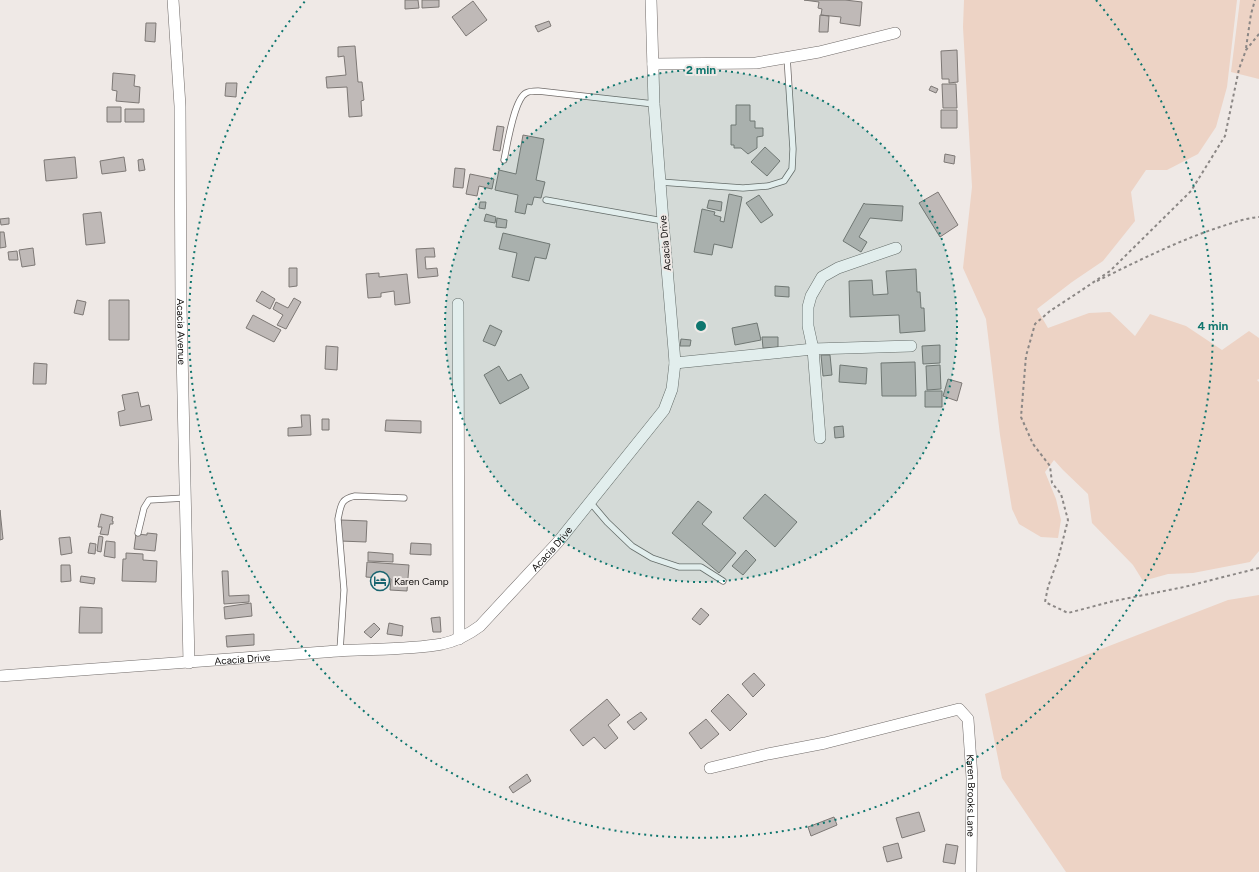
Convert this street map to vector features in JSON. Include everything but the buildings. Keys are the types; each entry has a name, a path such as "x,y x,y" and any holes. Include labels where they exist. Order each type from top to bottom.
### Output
{"street":[{"name":"Acacia Avenue","path":"173,0 180,106 181,306 189,663"},
{"name":"Acacia Drive","path":"0,676 189,663 340,650 396,649 442,644 470,634 480,626 558,542 664,410 672,389 674,363 654,104 651,0"},
{"path":"654,64 756,63 819,52 895,33"},
{"path":"820,438 812,349 808,326 808,307 811,296 822,277 838,268 896,248"},
{"path":"458,304 459,639"},
{"path":"674,363 812,349 911,346"},
{"name":"Karen Brooks Lane","path":"710,768 768,754 832,742 959,709 968,719 972,778 971,872"}],"lane":[{"path":"660,182 743,188 768,186 784,181 792,169 793,148 788,57"},
{"path":"504,160 514,115 519,100 526,92 538,91 654,104"},
{"path":"546,200 663,221"},
{"path":"340,650 344,590 338,519 340,507 344,500 355,496 404,498"},
{"path":"138,534 144,508 149,500 186,498"},
{"path":"590,502 607,522 632,546 652,558 679,567 701,567 723,580"}],"path":[{"path":"1255,0 1246,50 1239,69 1225,136 1191,191 1110,271 1050,311 1035,324 1026,356 1021,417 1033,444 1050,466 1052,484 1061,494 1068,520 1058,559 1048,587 1046,602 1068,613 1114,601 1184,587 1259,568"},
{"path":"1246,50 1259,34"},
{"path":"1090,284 1203,232 1250,217 1259,217"}],"shaded area":[{"path":"964,0 1237,0 1227,87 1216,127 1198,154 1167,170 1146,170 1131,192 1135,221 1103,261 1072,282 1037,309 1048,328 1089,313 1110,312 1135,336 1150,314 1186,326 1222,350 1249,331 1259,338 1259,379 1257,380 1259,382 1259,551 1250,562 1193,573 1168,574 1143,581 1133,565 1092,523 1088,494 1054,460 1045,472 1056,499 1061,520 1058,538 1041,537 1019,524 1012,509 1000,435 986,319 963,268 972,187 963,27"},
{"path":"1240,0 1259,0 1259,79 1231,72"},
{"path":"1259,595 1259,872 1066,872 1002,778 985,694 1228,600"}],"place":[{"name":"Karen Camp","path":"380,581"}]}
